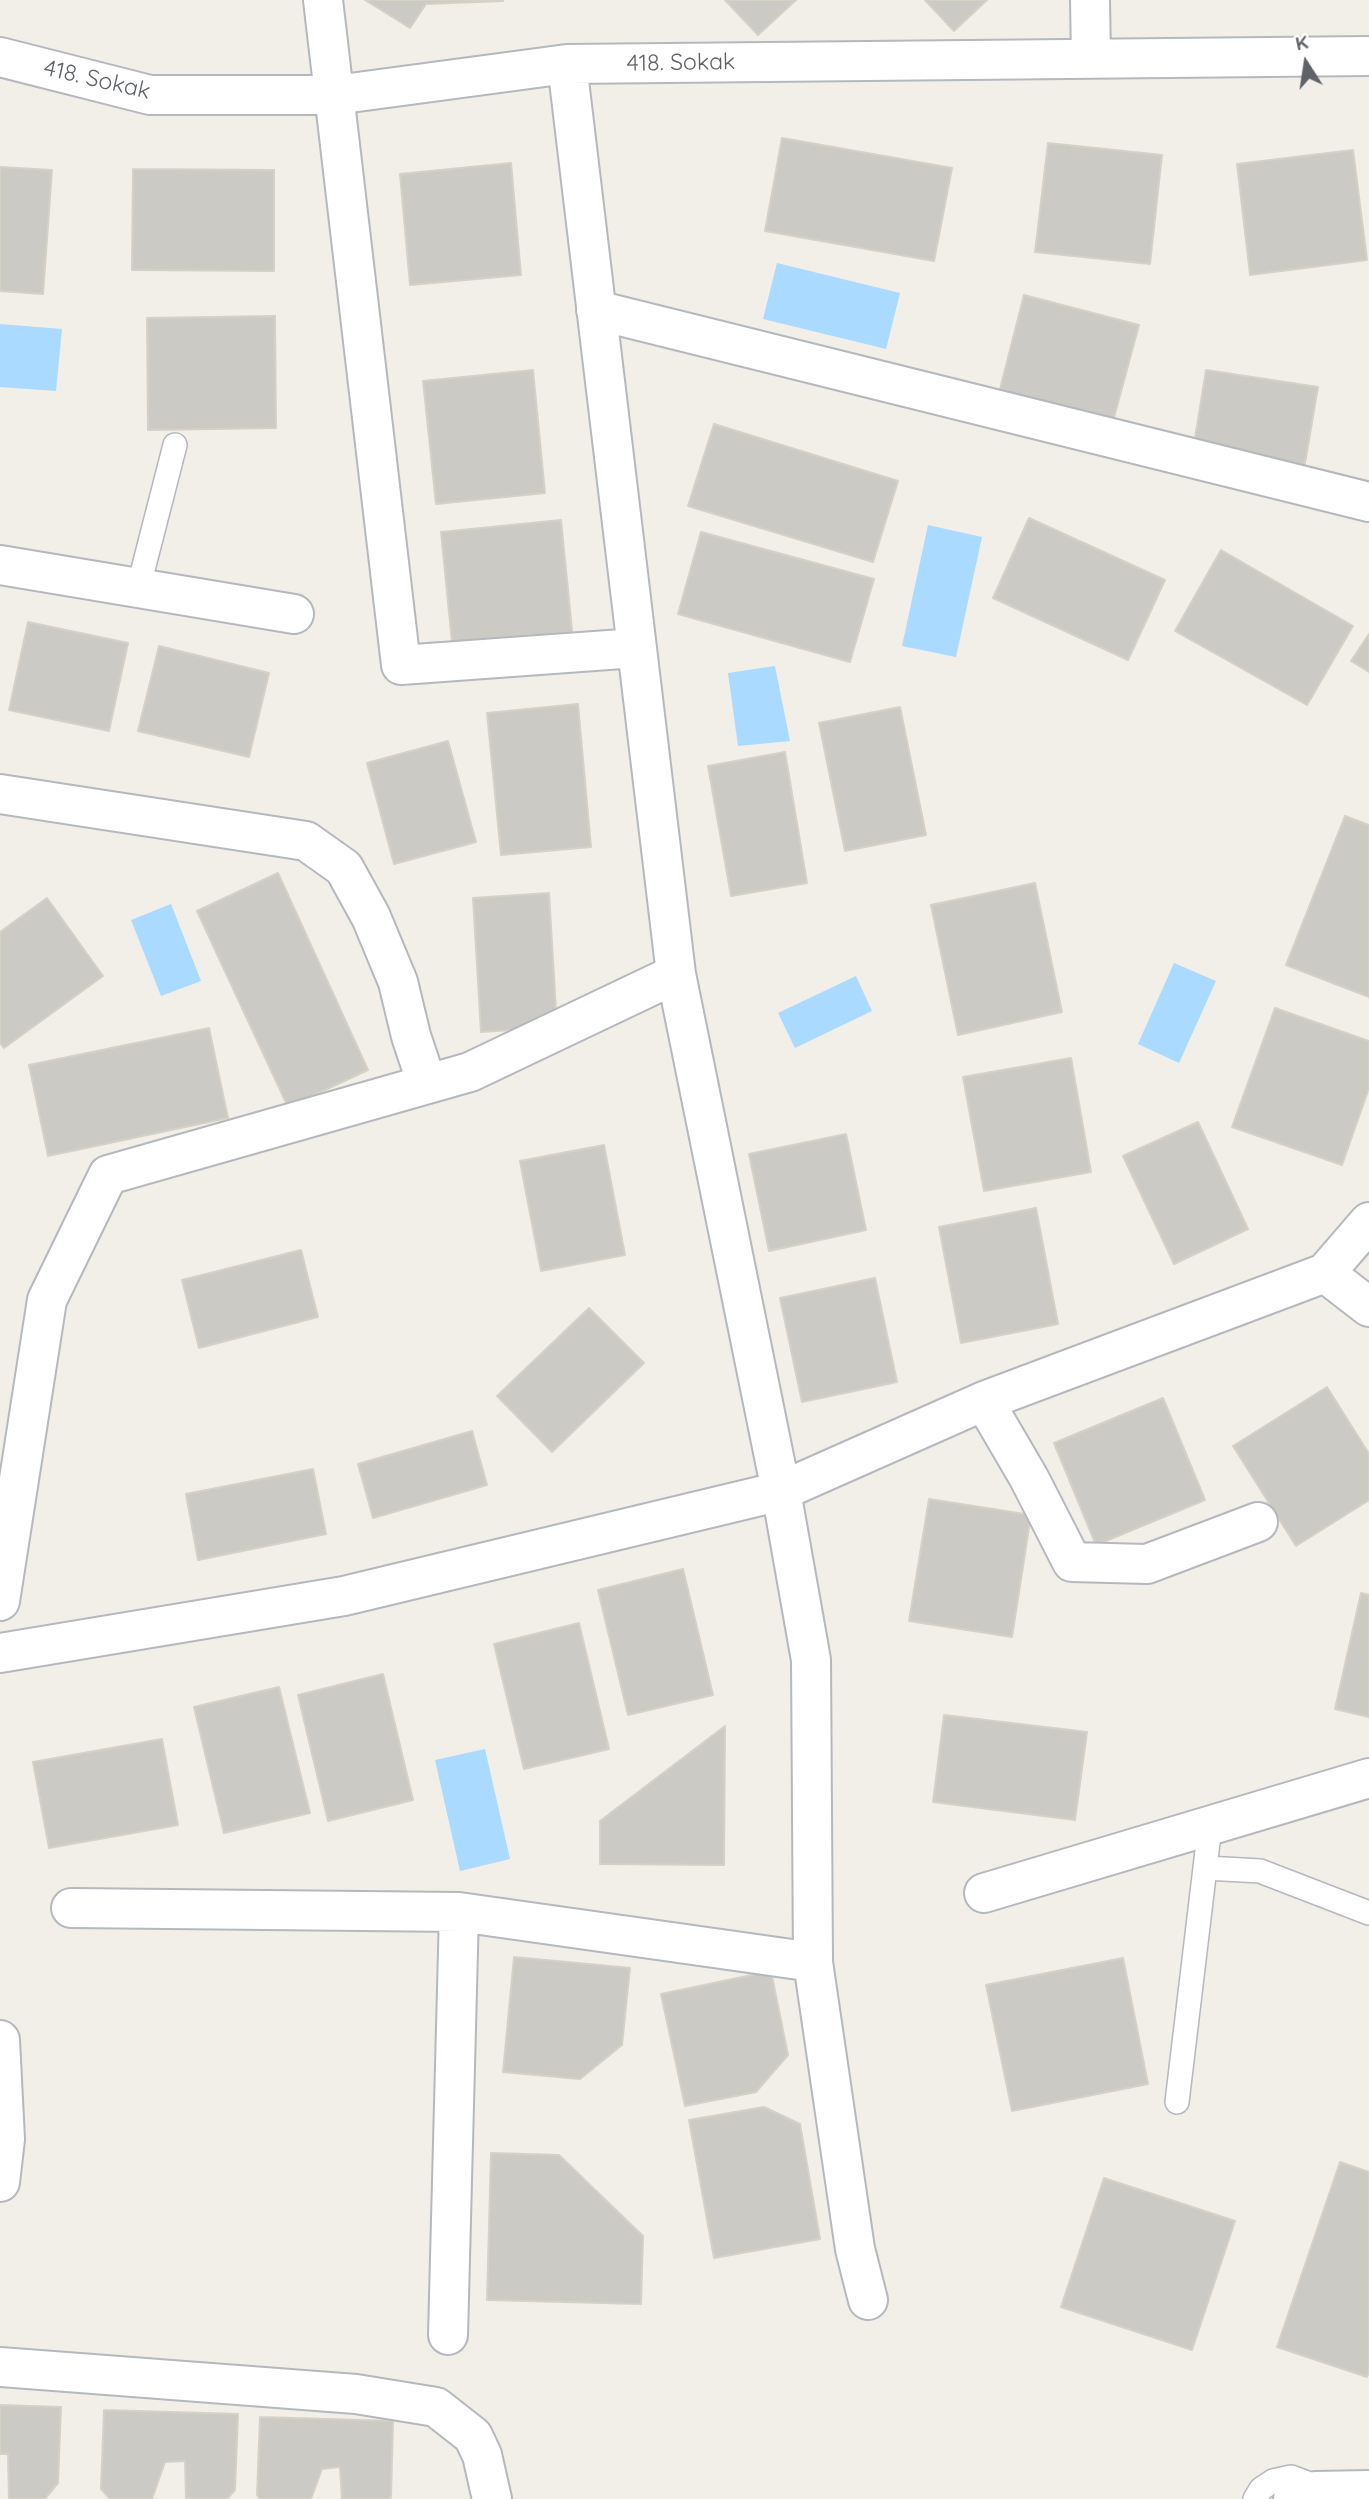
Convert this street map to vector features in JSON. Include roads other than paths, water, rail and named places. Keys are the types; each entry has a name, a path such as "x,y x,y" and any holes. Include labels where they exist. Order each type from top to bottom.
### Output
{"street":[{"path":"323,0 401,665 636,648"},
{"path":"1090,0 1091,58"},
{"name":"418. Sokak","path":"0,57 150,95 335,94 567,64 1369,57"},
{"path":"567,64 676,974 782,1491 811,1660 813,1962 855,2249 868,2300"},
{"path":"596,310 1369,502"},
{"path":"0,565 294,614"},
{"path":"0,794 306,841 344,868 371,917 398,982 411,1036 427,1084"},
{"path":"0,1601 47,1300 108,1175 470,1072 676,974"},
{"path":"0,1653 344,1596 782,1491 984,1401 1325,1273 1369,1222"},
{"path":"1325,1273 1369,1307"},
{"path":"984,1401 1029,1478 1072,1562 1147,1564 1258,1522"},
{"path":"984,1892 1369,1778"},
{"path":"71,1908 459,1912 813,1962"},
{"path":"448,2335 459,1912"},
{"path":"0,2040 5,2139 0,2182"},
{"path":"0,2367 356,2394 436,2407 473,2436 482,2455 492,2499"},
{"path":"1305,2495 1369,2490"}],"lane":[{"path":"138,589 176,445"},
{"path":"1177,2102 1210,1826"},
{"path":"1206,1868 1260,1871 1369,1913"},
{"path":"1255,2499 1261,2488 1273,2481 1291,2477 1307,2483 1305,2495"}],"water":[{"path":"777,263 900,293 886,349 763,319"},
{"path":"0,324 62,329 56,391 0,387"},
{"path":"928,525 982,537 956,657 902,646"},
{"path":"775,666 790,741 738,746 728,673"},
{"path":"171,904 201,981 161,996 131,920"},
{"path":"1174,963 1216,981 1179,1063 1138,1044"},
{"path":"856,976 872,1011 795,1048 778,1013"},
{"path":"485,1749 510,1859 460,1871 435,1760"}]}
